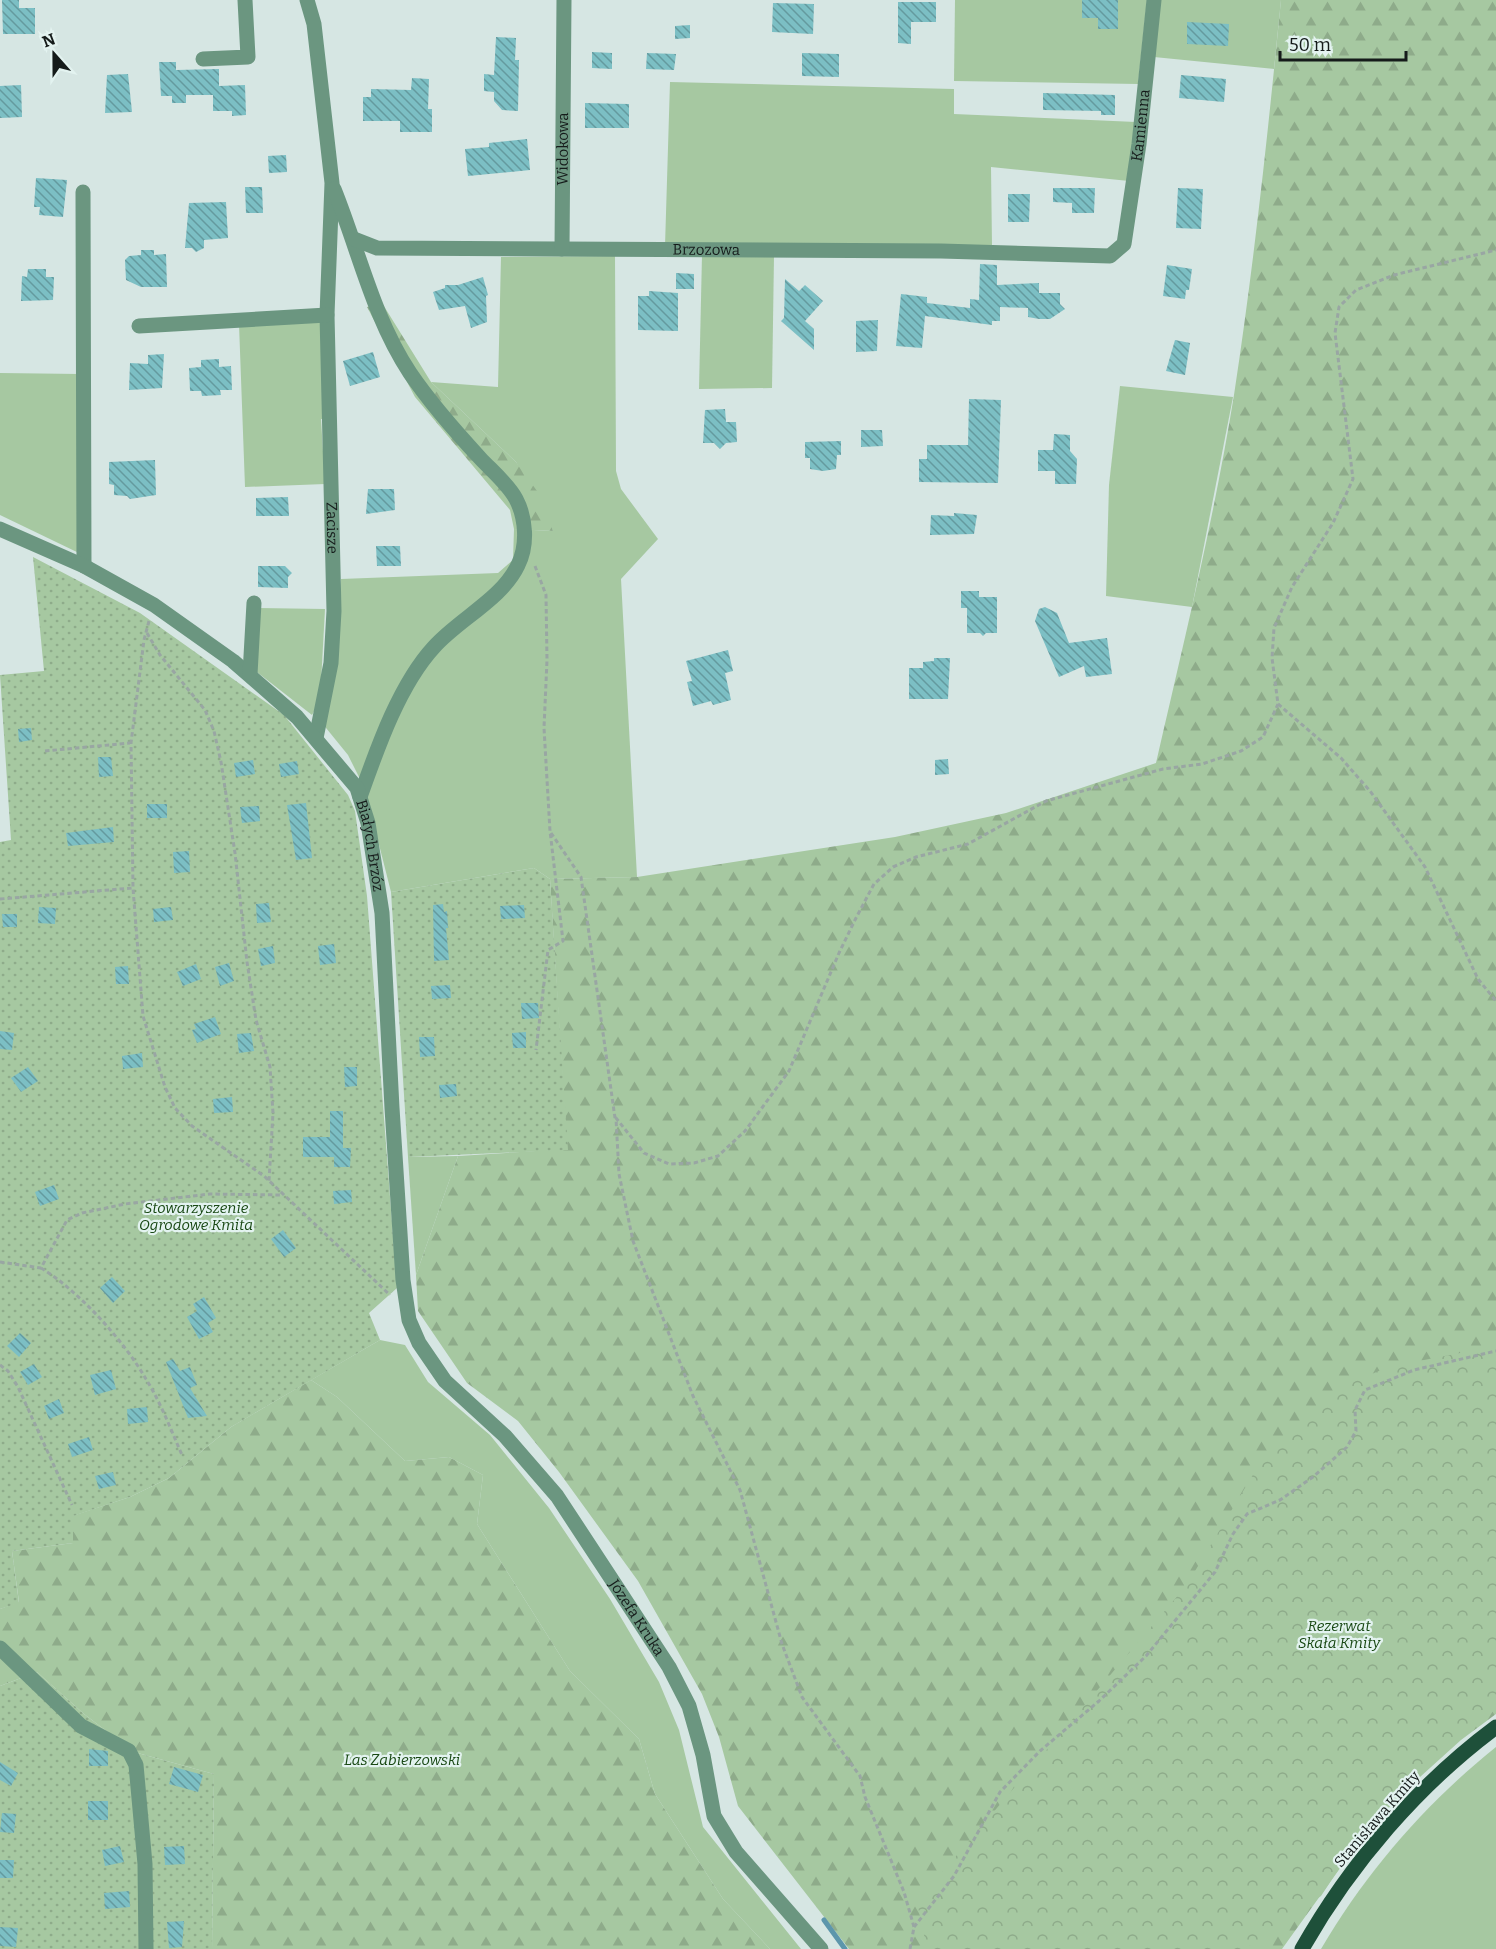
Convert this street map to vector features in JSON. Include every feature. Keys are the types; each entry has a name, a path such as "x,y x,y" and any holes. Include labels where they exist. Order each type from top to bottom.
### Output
{"main road":[{"name":"Stanisława Kmity","path":"1302,1949 1338,1893 1399,1816 1440,1774 1496,1726"}],"street":[{"path":"203,59 248,57 245,0"},
{"name":"Zacisze","path":"307,0 314,24 332,183 327,315 334,611 331,663 316,738"},
{"name":"Widokowa","path":"562,249 566,48 564,0"},
{"name":"Kamienna","path":"1119,250 1124,244 1139,144 1154,0"},
{"path":"332,183 354,239 376,309 394,346 443,417 516,499 524,523 525,546 519,564 507,582 434,647 415,672 376,751 360,797"},
{"path":"83,192 84,566"},
{"name":"Brzozowa","path":"354,239 377,248 941,251 1110,256 1119,250"},
{"path":"139,326 327,315"},
{"name":"Białych Brzóz","path":"0,529 84,566 154,605 250,674 316,738 357,788 368,822 382,914 392,1108 408,1312"},
{"path":"250,674 254,603"},
{"name":"Józefa Kruka","path":"408,1312 419,1343 445,1381 505,1436 557,1496 669,1666 689,1706 703,1755 714,1816 736,1852 821,1949"},
{"path":"0,1648 81,1726 129,1751 136,1765 145,1864 146,1949"}],"path":[{"path":"616,1118 644,1153 669,1164 694,1163 718,1156 745,1131 789,1071 838,952 874,884 893,867 916,857 968,844 1046,801 1163,769 1202,764 1241,751 1263,737 1278,704 1272,658 1274,628 1292,587 1333,523 1353,479 1335,333 1338,308 1356,290 1394,275 1496,250"},
{"path":"525,546 546,595 548,660 544,728 550,831 563,941 548,950 536,1050"},
{"path":"150,620 146,631 131,743 133,888 143,1016 165,1087 175,1108 192,1126 269,1181 389,1295"},
{"path":"146,631 160,655 205,710 216,741 235,853 246,962 256,1020 270,1066 273,1113 269,1181"},
{"path":"1278,704 1341,758 1370,791 1425,867 1478,979 1496,1001"},
{"path":"45,751 131,743"},
{"path":"550,831 580,877 616,1118 619,1174 633,1241 693,1396 740,1490 782,1644 802,1697 860,1776 865,1797 904,1892 914,1927 910,1949"},
{"path":"0,899 133,888"},
{"path":"41,1268 67,1220 82,1213 125,1204 210,1194 283,1195"},
{"path":"0,1262 41,1268 57,1278 89,1309 131,1356 147,1380 182,1455"},
{"path":"914,1927 954,1876 1000,1792 1040,1751 1099,1701 1146,1656 1215,1572 1233,1534 1247,1514 1280,1500 1313,1477 1347,1447 1356,1431 1355,1410 1365,1390 1414,1370 1496,1351"},
{"path":"0,1365 8,1371 18,1387 72,1505"}],"green space":[{"path":"955,0 1147,0 1138,84 954,81"},
{"path":"1159,0 1281,0 1274,69 1154,57"},
{"path":"1281,0 1496,0 1496,1714 1461,1740 1379,1814 1282,1949 849,1949 738,1806 719,1737 702,1694 638,1581 559,1472 518,1421 467,1383 418,1311 416,1275 458,1156 567,1149 550,879 637,877 895,837 1006,813 1156,763 1208,534 1234,395 1260,198"},
{"path":"670,82 954,89 954,114 1136,122 1129,181 991,167 992,246 665,246"},
{"path":"702,255 774,256 772,388 699,389"},
{"path":"615,256 616,471 621,489 658,539 621,579 637,877 550,879 534,868 391,892 365,789 348,755 322,723 336,653 341,579 498,573 513,560 514,529 553,531 516,462 431,382 498,387 501,257"},
{"path":"382,303 431,382 516,462 537,491 553,531 514,529 510,510 415,397 367,307"},
{"path":"323,320 328,419 321,419 325,484 245,487 239,324"},
{"path":"0,373 80,374 81,554 0,515"},
{"path":"1120,386 1233,397 1192,607 1106,596 1109,485"},
{"name":"Stowarzyszenie Ogrodowe Kmita","path":"33,557 140,613 284,715 348,795 355,811 367,896 397,1288 369,1313 380,1340 231,1427 169,1478 130,1497 73,1516 73,1543 12,1551 19,1603 0,1609 0,842 11,840 0,675 44,671"},
{"path":"258,608 325,609 320,701 312,715 253,669"},
{"path":"534,868 550,879 568,1150 408,1157 391,892"},
{"path":"458,1156 416,1275 408,1157"},
{"path":"380,1340 405,1345 428,1382 490,1435 549,1508 610,1599 659,1682 679,1730 703,1827 801,1949 770,1949 723,1899 655,1794 639,1739 570,1671 477,1524 483,1475 449,1457 405,1461 337,1397 311,1380"},
{"name":"Rezerwat Skała Kmity","path":"1496,1346 1496,1709 1438,1756 1358,1840 1321,1896 1245,1949 927,1949 917,1902 1186,1586 1266,1453 1344,1386 1388,1367"},
{"name":"Las Zabierzowski","path":"311,1380 337,1397 405,1461 449,1457 483,1475 477,1524 570,1671 639,1739 655,1794 723,1899 770,1949 212,1949 214,1774 134,1752 84,1714 37,1672 0,1686 0,1609 19,1602 12,1551 73,1543 72,1516 130,1497 169,1478 231,1427"},
{"path":"37,1672 84,1714 134,1752 214,1774 212,1949 0,1949 0,1686"},
{"path":"1496,1747 1496,1949 1321,1949 1357,1893 1399,1840 1445,1791"}],"building":[{"path":"2,0 19,0 19,8 35,8 35,34 3,34"},
{"path":"1082,0 1118,0 1118,29 1098,29 1098,18 1082,18"},
{"path":"898,2 936,2 936,22 911,22 911,44 898,43"},
{"path":"773,3 814,4 813,34 772,32"},
{"path":"1187,22 1229,24 1228,46 1187,44"},
{"path":"690,25 690,38 675,39 675,26"},
{"path":"496,37 516,38 515,60 519,60 518,111 502,110 494,101 494,92 484,91 484,74 494,75"},
{"path":"592,52 612,53 612,69 592,68"},
{"path":"647,53 676,54 674,70 646,69"},
{"path":"802,53 839,54 839,77 802,76"},
{"path":"159,62 176,62 176,70 219,69 219,86 245,85 246,115 232,116 232,111 213,111 213,95 186,95 186,103 172,103 172,96 161,96"},
{"path":"128,74 132,112 105,113 107,75"},
{"path":"1181,75 1226,79 1224,102 1179,98"},
{"path":"412,78 429,79 428,109 432,109 432,132 400,132 400,121 363,121 363,97 371,97 371,89 411,90"},
{"path":"21,85 22,117 0,118 0,86"},
{"path":"1043,93 1115,95 1115,115 1101,115 1101,111 1043,110"},
{"path":"585,103 629,104 629,128 585,128"},
{"path":"527,139 530,170 468,176 465,149 489,147 489,143"},
{"path":"286,155 287,172 269,173 268,156"},
{"path":"36,178 67,180 63,217 39,215 40,207 34,207"},
{"path":"245,187 262,187 263,213 246,213"},
{"path":"1053,188 1095,188 1094,213 1072,213 1072,203 1053,202"},
{"path":"1178,188 1203,189 1201,229 1176,228"},
{"path":"1008,194 1030,194 1029,222 1008,222"},
{"path":"226,202 228,238 204,240 204,248 196,252 192,248 185,248 189,203"},
{"path":"141,250 154,250 154,255 166,254 167,287 141,287 126,280 125,260 129,256 141,255"},
{"path":"980,264 997,265 997,285 1039,283 1039,293 1060,293 1060,304 1065,309 1050,319 1039,319 1028,317 1028,308 1000,307 1000,321 992,321 992,325 925,316 922,348 896,346 901,294 927,297 927,303 970,308 970,299 979,300"},
{"path":"1167,265 1192,269 1189,290 1186,290 1185,299 1163,296"},
{"path":"28,269 46,269 46,277 54,277 53,300 21,301 22,276 27,277"},
{"path":"676,273 694,274 694,289 676,289"},
{"path":"483,277 488,295 486,296 487,322 471,328 465,306 439,310 433,292 445,288 445,285 458,285"},
{"path":"785,279 799,291 805,285 823,301 805,321 814,329 814,350 781,321 784,318"},
{"path":"649,291 678,293 678,331 638,330 638,296 649,296"},
{"path":"878,320 877,351 856,352 856,321"},
{"path":"1175,340 1190,343 1185,375 1166,371"},
{"path":"373,352 380,377 350,386 343,361"},
{"path":"164,354 162,388 129,390 130,363 148,364 148,355"},
{"path":"219,359 219,367 231,366 232,390 220,390 221,395 202,396 201,391 190,391 189,368 201,367 201,360"},
{"path":"969,399 1001,400 998,483 919,482 919,459 927,459 927,445 968,445"},
{"path":"725,409 726,422 736,422 737,442 726,443 720,449 714,443 703,443 705,410"},
{"path":"861,430 882,430 883,446 861,447"},
{"path":"1054,434 1070,435 1070,451 1077,459 1076,484 1055,484 1055,471 1038,471 1038,450 1053,450"},
{"path":"841,441 841,455 837,455 836,469 823,471 810,469 810,458 805,458 805,442"},
{"path":"155,460 156,495 130,499 127,496 114,495 114,485 109,484 109,462"},
{"path":"368,489 394,489 395,510 366,514"},
{"path":"288,497 289,516 256,516 256,498"},
{"path":"954,513 977,515 974,534 930,535 931,515 954,516"},
{"path":"376,546 400,546 401,566 377,566"},
{"path":"258,566 285,566 292,573 288,577 288,588 258,587"},
{"path":"961,591 979,591 979,597 997,597 997,633 986,633 983,636 980,633 967,633 967,608 961,608"},
{"path":"1045,607 1057,613 1069,643 1107,638 1112,674 1086,677 1084,666 1059,677 1035,621 1039,609"},
{"path":"728,650 733,671 725,673 731,700 713,705 711,701 693,706 687,682 692,681 686,661"},
{"path":"934,658 950,658 948,699 909,699 909,668 923,668 923,662 934,661"},
{"path":"31,728 32,740 19,742 18,729"},
{"path":"98,757 111,757 113,776 99,777"},
{"path":"948,759 949,774 935,775 935,760"},
{"path":"253,760 255,774 236,777 234,763"},
{"path":"297,761 299,774 281,777 279,764"},
{"path":"306,803 312,858 296,860 287,805"},
{"path":"147,804 167,804 167,818 147,818"},
{"path":"259,806 260,821 242,823 240,807"},
{"path":"113,827 114,842 68,846 66,833"},
{"path":"189,851 190,872 174,873 173,852"},
{"path":"269,903 271,922 257,923 256,904"},
{"path":"443,904 444,912 447,911 449,960 434,961 433,905"},
{"path":"524,905 525,918 501,919 500,906"},
{"path":"39,907 56,908 55,924 38,923"},
{"path":"171,907 173,920 154,922 153,909"},
{"path":"2,914 17,914 17,927 3,927"},
{"path":"334,944 336,963 320,965 318,946"},
{"path":"273,946 275,963 261,966 258,949"},
{"path":"229,963 234,981 220,986 215,967"},
{"path":"196,964 201,979 183,986 177,972"},
{"path":"128,966 129,984 116,984 115,967"},
{"path":"450,985 451,998 432,999 431,986"},
{"path":"521,1003 538,1003 539,1018 522,1019"},
{"path":"215,1017 221,1034 197,1043 192,1030 196,1029 194,1024"},
{"path":"0,1031 14,1033 12,1050 0,1049"},
{"path":"526,1032 526,1048 513,1048 512,1033"},
{"path":"251,1033 254,1051 239,1053 237,1034"},
{"path":"419,1037 434,1037 435,1056 420,1057"},
{"path":"142,1053 143,1067 123,1069 122,1056"},
{"path":"28,1067 38,1081 21,1092 11,1078"},
{"path":"344,1067 357,1067 357,1086 345,1087"},
{"path":"456,1084 457,1096 440,1098 439,1085"},
{"path":"232,1097 233,1112 214,1113 213,1099"},
{"path":"330,1111 343,1111 343,1148 351,1148 350,1167 334,1167 334,1157 303,1157 303,1137 330,1137"},
{"path":"54,1185 59,1199 40,1206 35,1192"},
{"path":"351,1190 352,1202 334,1204 333,1191"},
{"path":"283,1230 296,1248 284,1257 271,1239"},
{"path":"112,1277 125,1291 113,1303 100,1288"},
{"path":"204,1297 216,1318 208,1323 213,1332 199,1339 187,1317 197,1311 193,1304"},
{"path":"20,1333 31,1343 19,1357 7,1346"},
{"path":"173,1359 180,1371 190,1367 197,1385 190,1388 207,1416 188,1418 166,1362"},
{"path":"34,1364 42,1377 28,1385 20,1372"},
{"path":"111,1370 116,1389 95,1395 90,1375"},
{"path":"59,1399 64,1413 49,1419 44,1406"},
{"path":"147,1407 148,1422 128,1424 127,1409"},
{"path":"89,1437 93,1450 72,1457 68,1444"},
{"path":"113,1472 116,1485 99,1489 95,1476"},
{"path":"89,1749 108,1751 108,1766 89,1766"},
{"path":"0,1762 18,1773 11,1786 0,1780"},
{"path":"174,1767 203,1775 198,1792 169,1784"},
{"path":"88,1801 108,1801 108,1820 88,1820"},
{"path":"2,1813 16,1814 14,1833 0,1832"},
{"path":"120,1846 124,1862 105,1866 102,1850"},
{"path":"184,1846 185,1864 165,1865 164,1847"},
{"path":"0,1860 14,1860 13,1878 0,1878"},
{"path":"129,1891 130,1907 105,1909 104,1893"},
{"path":"184,1921 182,1947 169,1948 167,1922"},
{"path":"0,1927 18,1928 16,1947 0,1946"}],"waterway":[{"path":"824,1920 845,1949"}]}
